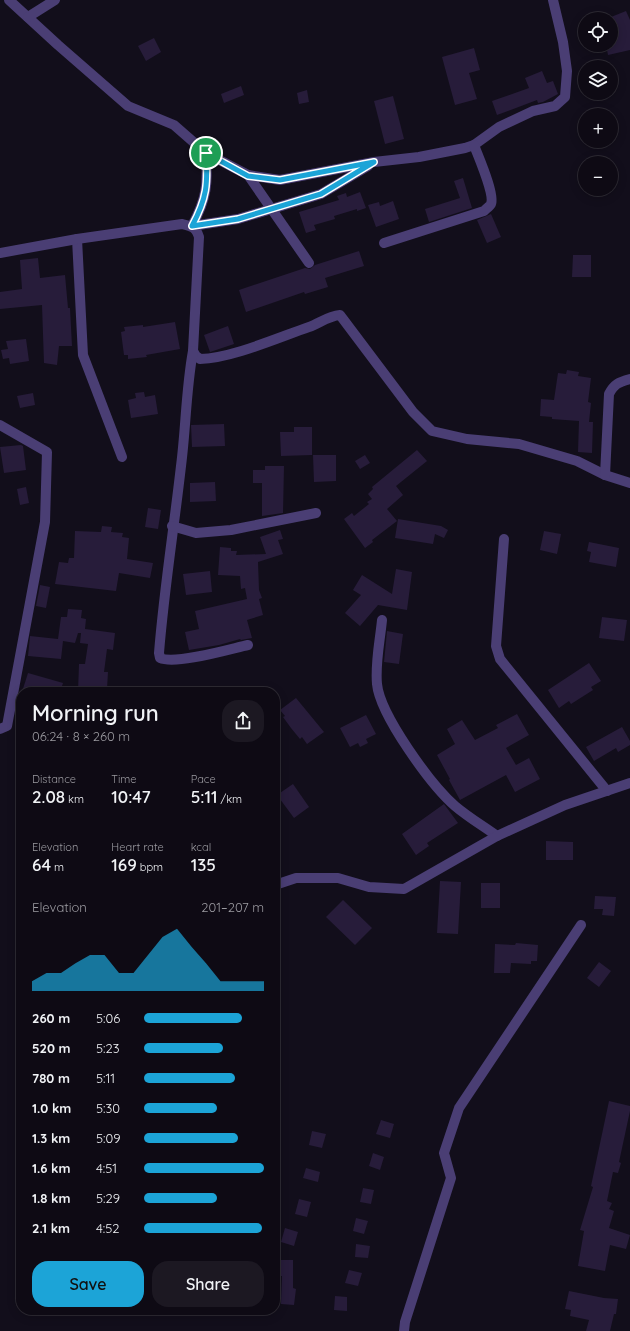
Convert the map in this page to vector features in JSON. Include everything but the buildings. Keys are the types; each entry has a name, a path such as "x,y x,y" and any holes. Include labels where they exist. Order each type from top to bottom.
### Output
{"street":[{"path":"9,0 128,106 174,125 206,153 248,176 280,180 374,162 440,153 474,145 499,127 533,111 555,106 565,97 567,71 563,42 552,0"},
{"path":"28,17 54,0"},
{"path":"384,243 484,211 492,199 474,145"},
{"path":"192,226 201,209 206,192 206,153"},
{"path":"0,253 77,239 182,224 192,226 238,219 321,194 374,162"},
{"path":"248,176 309,263"},
{"path":"192,226 197,230 199,236 194,351 187,390 186,423 172,526 159,652 160,658 164,660 182,659 248,644"},
{"path":"77,239 83,355 122,457"},
{"path":"194,351 196,356 200,359 246,349 314,325 332,316 340,315 413,412 432,430 467,438 519,444 577,461 605,475 630,482"},
{"path":"605,475 609,394 613,387 618,383 630,379"},
{"path":"0,425 47,452 45,522 7,726 0,729"},
{"path":"172,526 196,533 231,530 316,513"},
{"path":"504,539 496,646 500,659 607,791"},
{"path":"382,620 377,661 377,685 386,711 397,731 431,780 454,805 497,836"},
{"path":"280,883 296,878 338,878 369,887 404,889 497,836 565,805 630,783"},
{"path":"404,1331 405,1322 451,1178 444,1153 459,1108 581,925"}],"route":[{"path":"206,153 248,176 280,180 340,170 374,162 321,194 238,219 192,226 201,209 206,192 206,153"}]}
